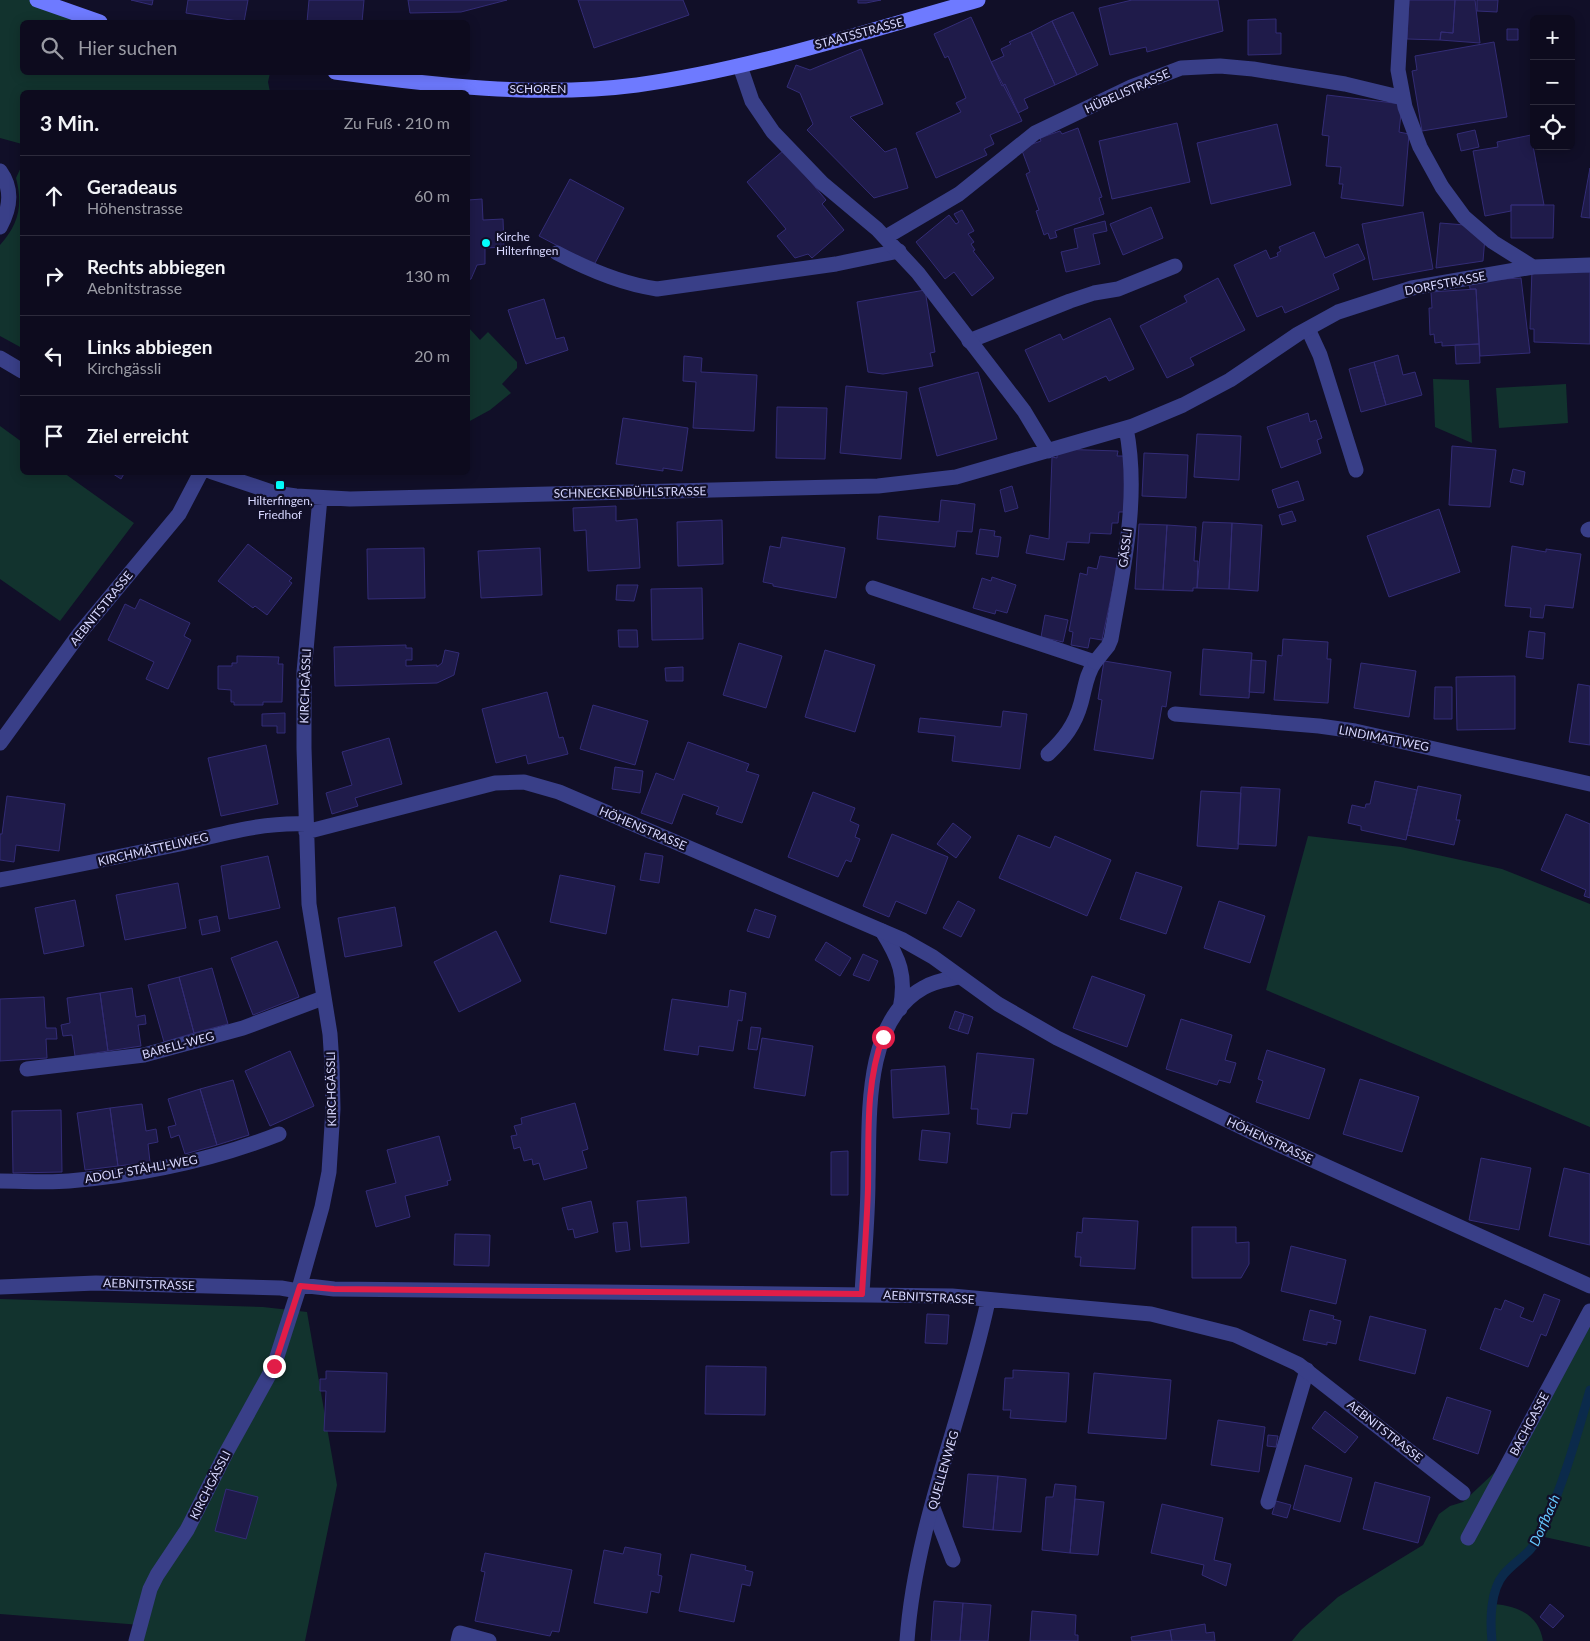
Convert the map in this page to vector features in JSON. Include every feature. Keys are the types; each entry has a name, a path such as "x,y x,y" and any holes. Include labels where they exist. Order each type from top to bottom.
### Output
{"main road":[{"path":"37,0 94,20"},
{"name":"STAATSSTRASSE","path":"740,66 978,0"},
{"name":"SCHOREN","path":"365,75 493,88 557,89 635,85 740,66"}],"street":[{"path":"1402,0 1398,70 1403,98 1420,147 1453,203 1493,242 1533,267"},
{"path":"740,66 752,102 784,146 822,183 886,237 899,251 1024,410 1048,451"},
{"name":"HÜBELISTRASSE","path":"886,237 959,194 1035,133 1131,87 1181,68 1220,66 1253,69 1345,84 1403,98"},
{"path":"0,172 7,186 9,198 0,228"},
{"path":"557,253 592,270 625,282 657,289 836,264 899,251"},
{"name":"DORFSTRASSE","path":"1048,451 1126,428 1183,405 1230,380 1308,329 1345,309 1412,288 1533,267 1590,265"},
{"path":"969,341 1070,301 1094,293 1118,289 1175,266"},
{"path":"1308,329 1320,355 1356,470"},
{"path":"0,358 20,370"},
{"name":"GÄSSLI","path":"1048,754 1067,737 1081,704 1087,677 1111,639 1123,571 1130,490 1130,449 1126,428"},
{"name":"SCHNECKENBÜHLSTRASSE","path":"221,475 275,493 320,498 878,486 956,477 1048,451"},
{"name":"AEBNITSTRASSE","path":"0,743 80,634 179,514 199,475"},
{"name":"KIRCHGÄSSLI","path":"136,1641 150,1589 188,1530 226,1452 274,1366 322,1207 332,1146 330,1034 309,904 306,828 304,672 320,498"},
{"path":"873,588 1095,662"},
{"name":"LINDIMATTWEG","path":"1175,714 1319,726 1356,731 1590,784"},
{"name":"HÖHENSTRASSE","path":"306,828 495,783 524,782 559,792 882,930 933,957 998,1004 1065,1042 1264,1138 1590,1286"},
{"name":"KIRCHMÄTTELIWEG","path":"0,880 89,864 247,828 281,823 306,828"},
{"path":"882,930 896,954 903,975 904,993 900,1009"},
{"path":"862,1294 873,1072 883,1037 900,1009 921,989 932,983 959,977"},
{"name":"BARELL-WEG","path":"27,1069 144,1055 243,1028 323,998"},
{"name":"ADOLF STÄHLI-WEG","path":"0,1181 68,1181 130,1173 233,1151 279,1134"},
{"name":"AEBNITSTRASSE","path":"0,1287 96,1283 410,1290 952,1296 988,1301 1151,1314 1235,1335 1277,1353 1306,1370 1463,1493"},
{"name":"QUELLENWEG","path":"907,1641 914,1580 978,1346 988,1301"},
{"name":"BACHGASSE","path":"1468,1538 1590,1311"},
{"path":"1268,1502 1306,1370"},
{"path":"933,1508 952,1560"},
{"path":"458,1641 460,1634 489,1641"}],"green space":[{"path":"0,0 37,0 94,20 20,20 20,75 270,75 268,82 270,90 20,90 20,143 0,138"},
{"path":"20,169 20,347 0,336 0,245 12,229 18,214 19,197 16,178"},
{"path":"470,329 480,340 488,332 517,362 517,368 502,384 511,393 490,410 470,421"},
{"path":"1433,379 1469,380 1472,443 1435,427"},
{"path":"1566,384 1568,423 1499,428 1496,388"},
{"path":"0,426 20,441 20,475 67,475 134,523 60,621 0,579"},
{"path":"1308,836 1401,847 1502,869 1590,904 1590,1127 1266,990"},
{"path":"0,1299 263,1307 307,1312 337,1485 305,1641 136,1641 141,1625 0,1614"},
{"path":"1590,1311 1590,1547 1540,1536 1525,1557 1502,1579 1495,1594 1494,1604 1511,1607 1526,1613 1532,1618 1541,1632 1543,1641 1292,1641 1301,1630 1338,1597 1423,1545 1439,1514 1450,1506 1463,1502 1511,1457"}],"building":[{"path":"131,0 153,0 152,5"},
{"path":"188,0 248,0 244,20 231,20 186,13"},
{"path":"309,0 364,0 362,20 307,20"},
{"path":"408,0 507,0 461,12 410,13"},
{"path":"578,0 683,0 689,15 594,48"},
{"path":"858,0 881,0 858,3"},
{"path":"1132,0 1218,0 1223,31 1147,52 1146,47 1110,55 1099,8"},
{"path":"1409,0 1455,0 1453,33 1441,32 1440,40 1407,39"},
{"path":"1455,0 1475,0 1480,43 1440,40 1441,32 1453,33"},
{"path":"1477,0 1498,0 1497,12 1477,11"},
{"path":"1073,12 1098,65 1077,75 1052,21"},
{"path":"971,17 1002,86 1005,84 1022,121 990,135 994,144 984,149 987,155 936,178 916,133 961,112 956,103 966,98 948,56 945,58 934,34"},
{"path":"1276,19 1276,33 1281,33 1281,54 1248,55 1248,20"},
{"path":"1052,21 1077,75 1055,85 1031,32"},
{"path":"1507,29 1518,29 1518,40 1507,40"},
{"path":"1031,32 1055,85 1024,99 1028,108 1018,113 991,62 1004,56 1001,49 1011,44 1009,42"},
{"path":"1494,42 1507,117 1422,131 1412,71 1417,70 1415,56"},
{"path":"861,49 883,104 850,117 885,152 896,148 908,188 874,198 807,130 813,124 800,93 787,87 796,65 810,70"},
{"path":"1327,95 1402,104 1399,132 1409,134 1403,206 1341,198 1343,184 1339,184 1341,167 1326,166 1329,136 1322,135"},
{"path":"1177,123 1190,182 1112,199 1099,141"},
{"path":"1277,124 1291,185 1211,204 1197,143"},
{"path":"1078,128 1102,197 1099,198 1104,214 1055,231 1057,237 1050,239 1048,233 1044,235 1036,211 1039,210 1026,174 1030,172 1021,148 1041,141 1040,138 1060,131 1062,134"},
{"path":"1475,130 1479,147 1461,151 1457,134"},
{"path":"1530,135 1530,150 1534,150 1544,205 1511,205 1511,211 1485,216 1473,151 1498,147 1497,142"},
{"path":"784,150 826,200 822,204 844,230 812,258 808,254 795,258 777,236 786,229 747,182"},
{"path":"1590,168 1590,218 1581,217"},
{"path":"570,179 624,208 594,265 539,236"},
{"name":"Kirche Hilterfingen","path":"482,199 483,220 503,219 504,247 485,248 485,264 477,265 470,279 470,200"},
{"path":"1511,205 1554,205 1553,238 1511,238"},
{"path":"1151,207 1163,238 1123,255 1110,224"},
{"path":"962,210 974,231 968,234 974,242 971,244 975,250 973,251 994,278 972,296 954,272 945,279 916,242 949,215 956,224 959,222 954,214"},
{"path":"1423,212 1433,269 1373,280 1362,224"},
{"path":"1105,221 1107,231 1093,234 1100,264 1066,272 1061,252 1078,248 1074,229"},
{"path":"1440,223 1465,225 1485,237 1483,261 1436,268"},
{"path":"1314,232 1325,258 1358,244 1365,259 1333,274 1339,289 1285,313 1282,306 1257,317 1234,265 1266,250 1270,259 1278,256 1277,253 1281,251 1279,247"},
{"path":"1532,269 1590,272 1590,344 1534,342 1534,329 1530,329"},
{"path":"1218,278 1245,330 1190,358 1194,365 1167,378 1140,326 1187,302 1184,296"},
{"path":"1521,278 1530,353 1480,356 1476,289 1470,289 1469,281"},
{"path":"1476,289 1479,344 1442,346 1442,342 1435,343 1434,334 1430,335 1429,308 1432,308 1431,292"},
{"path":"925,290 935,352 930,353 933,366 883,374 868,372 857,302"},
{"path":"544,299 556,339 564,337 568,350 526,364 508,310"},
{"path":"1110,318 1134,369 1109,381 1106,376 1049,402 1025,350 1060,334 1063,340"},
{"path":"1479,344 1480,363 1456,364 1455,345"},
{"path":"1398,355 1403,375 1415,372 1422,395 1386,405 1374,362"},
{"path":"684,356 702,358 701,372 757,375 754,431 693,428 696,382 683,381"},
{"path":"1374,362 1386,405 1361,412 1349,369"},
{"path":"978,372 997,439 937,456 919,388"},
{"path":"846,386 907,392 901,459 840,453"},
{"path":"777,407 827,408 825,459 776,458"},
{"path":"1308,413 1310,422 1316,420 1322,438 1317,440 1321,453 1281,468 1267,427"},
{"path":"623,418 688,428 682,471 663,468 663,471 616,464"},
{"path":"1197,434 1241,436 1239,480 1194,477"},
{"path":"1452,446 1496,450 1490,507 1449,505"},
{"path":"1057,449 1118,451 1117,456 1126,456 1124,512 1119,512 1118,523 1112,523 1111,534 1090,533 1089,543 1067,542 1064,560 1026,553 1030,535 1049,539 1052,457 1057,458"},
{"path":"1144,453 1188,455 1186,498 1142,496"},
{"path":"1513,469 1525,472 1523,485 1510,482"},
{"path":"115,475 123,475 121,479"},
{"path":"1298,481 1304,500 1278,508 1272,490"},
{"path":"1012,486 1018,508 1005,512 1000,490"},
{"path":"941,500 975,504 972,532 957,531 955,547 877,539 879,516 939,522"},
{"path":"616,506 616,521 637,519 640,568 588,571 586,530 574,531 573,508"},
{"path":"1439,509 1460,572 1389,597 1367,536"},
{"path":"1292,511 1296,521 1282,525 1279,515"},
{"path":"722,520 723,564 678,566 677,522"},
{"path":"1203,522 1232,523 1229,589 1197,588"},
{"path":"1232,523 1262,525 1258,591 1229,589"},
{"path":"1139,524 1167,525 1163,590 1135,589"},
{"path":"1167,525 1196,527 1194,561 1198,561 1197,588 1193,588 1193,591 1163,590"},
{"path":"980,529 995,531 994,536 1001,537 998,557 976,554"},
{"path":"782,537 845,548 836,598 773,586 773,584 763,582 770,546 780,548"},
{"path":"248,544 292,578 289,581 292,583 267,615 255,606 253,608 218,581"},
{"path":"1512,546 1546,552 1546,549 1581,554 1573,608 1545,605 1543,618 1530,617 1531,608 1505,606"},
{"path":"424,548 425,598 368,599 367,549"},
{"path":"540,548 542,595 481,598 478,551"},
{"path":"1100,556 1119,559 1102,640 1090,638 1088,648 1071,645 1073,632 1069,631 1080,573 1087,575 1088,567 1097,569"},
{"path":"992,577 1016,585 1007,613 996,610 995,614 973,608 982,578 991,581"},
{"path":"617,585 638,585 634,601 616,600"},
{"path":"702,588 703,639 652,640 651,589"},
{"path":"140,599 190,623 184,636 191,640 168,689 146,679 154,662 108,640 125,604 135,609"},
{"path":"1045,615 1068,620 1063,642 1041,637"},
{"path":"618,630 637,630 638,647 619,647"},
{"path":"1529,631 1545,633 1543,659 1526,657"},
{"path":"1283,639 1328,642 1327,659 1331,659 1328,703 1274,700 1278,655 1282,656"},
{"path":"739,643 782,656 766,708 723,695"},
{"path":"406,645 406,648 412,648 412,660 406,660 406,666 437,665 437,667 442,663 445,650 459,653 454,675 437,683 335,686 334,647"},
{"path":"1203,649 1252,653 1249,698 1200,695"},
{"path":"825,650 875,665 855,732 805,717"},
{"path":"237,656 279,657 278,664 283,664 282,702 263,702 263,705 234,705 234,702 231,702 231,690 218,689 218,666 232,666 232,663 237,663"},
{"path":"1251,660 1266,661 1264,693 1249,692"},
{"path":"1104,661 1171,672 1166,707 1162,706 1153,759 1094,750 1102,700 1098,699"},
{"path":"1361,663 1416,671 1409,717 1354,708"},
{"path":"683,667 683,681 666,681 665,668"},
{"path":"1515,676 1515,729 1457,730 1456,677"},
{"path":"1578,684 1590,686 1590,745 1569,742"},
{"path":"1435,687 1452,687 1452,719 1434,719"},
{"path":"547,692 559,738 563,737 568,754 528,764 526,755 496,763 482,709"},
{"path":"593,705 648,721 635,765 580,749"},
{"path":"1003,711 1027,714 1020,769 952,761 955,736 918,732 920,718 1001,727"},
{"path":"285,713 285,733 277,733 277,726 262,726 262,714"},
{"path":"389,738 402,784 355,798 358,806 332,814 326,793 352,785 342,752"},
{"path":"688,742 749,764 746,771 759,775 742,823 716,814 719,807 683,794 672,824 641,813 656,773 674,780"},
{"path":"266,745 278,804 221,816 208,758"},
{"path":"615,767 643,771 640,793 612,789"},
{"path":"1375,781 1417,790 1406,840 1361,830 1361,826 1348,823 1352,805 1365,808 1366,804 1370,804"},
{"path":"1418,786 1461,795 1456,820 1460,820 1454,845 1407,835"},
{"path":"1241,787 1280,789 1276,846 1238,844"},
{"path":"1201,791 1241,793 1238,849 1197,846"},
{"path":"813,792 855,808 850,821 859,825 855,837 860,839 851,862 846,860 838,877 788,857"},
{"path":"7,796 65,804 59,851 16,845 14,862 0,860 0,834 2,834"},
{"path":"1566,814 1590,824 1590,898 1584,896 1586,890 1541,870"},
{"path":"953,823 971,837 956,858 937,844"},
{"path":"892,834 948,857 926,914 896,901 889,917 863,906"},
{"path":"1018,835 1050,848 1055,836 1111,860 1087,916 999,878"},
{"path":"645,853 663,856 659,883 640,880"},
{"path":"268,856 280,908 229,919 221,866"},
{"path":"1136,872 1182,887 1166,934 1120,919"},
{"path":"560,875 615,886 606,934 550,922"},
{"path":"178,883 186,928 125,940 116,895"},
{"path":"75,900 84,946 44,954 35,908"},
{"path":"958,901 975,910 961,937 943,928"},
{"path":"1219,901 1265,916 1250,963 1204,948"},
{"path":"395,907 402,946 345,957 338,918"},
{"path":"755,909 776,916 769,938 747,931"},
{"path":"217,916 220,931 202,935 199,920"},
{"path":"496,931 521,981 459,1012 434,962"},
{"path":"277,941 299,997 253,1015 231,958"},
{"path":"826,942 851,958 840,976 815,960"},
{"path":"863,954 878,961 869,981 853,975"},
{"path":"212,968 228,1024 194,1033 179,977"},
{"path":"1092,976 1145,995 1127,1047 1073,1028"},
{"path":"179,977 194,1033 164,1042 148,985"},
{"path":"132,988 136,1017 145,1015 146,1024 138,1025 141,1046 108,1051 100,993"},
{"path":"730,990 746,993 742,1021 738,1020 733,1051 699,1046 698,1055 664,1050 672,999 728,1007"},
{"path":"100,993 108,1051 75,1056 72,1035 63,1036 61,1025 70,1023 67,998"},
{"path":"44,997 46,1028 56,1028 57,1039 46,1039 47,1058 0,1061 0,999"},
{"path":"955,1011 964,1014 958,1031 949,1028"},
{"path":"964,1014 973,1017 968,1034 958,1031"},
{"path":"1181,1019 1232,1035 1225,1060 1236,1063 1230,1083 1219,1080 1217,1085 1166,1069"},
{"path":"751,1027 761,1028 757,1050 748,1049"},
{"path":"762,1038 813,1046 805,1096 754,1088"},
{"path":"1267,1050 1325,1069 1309,1119 1256,1102 1263,1081 1258,1079"},
{"path":"290,1051 314,1106 270,1126 245,1071"},
{"path":"977,1053 1034,1059 1027,1114 1012,1113 1010,1128 977,1124 978,1109 971,1109"},
{"path":"945,1066 949,1114 893,1118 891,1070"},
{"path":"1360,1079 1419,1097 1402,1152 1343,1134"},
{"path":"233,1080 249,1135 217,1145 200,1089"},
{"path":"200,1089 217,1145 185,1154 179,1135 171,1138 168,1127 176,1125 168,1099"},
{"path":"575,1103 588,1149 582,1151 587,1168 544,1180 539,1163 533,1165 532,1159 524,1161 520,1147 514,1149 511,1136 517,1135 514,1126 522,1124 521,1118"},
{"path":"142,1104 146,1131 156,1129 158,1142 148,1144 150,1162 118,1166 110,1108"},
{"path":"110,1108 118,1166 85,1170 77,1113"},
{"path":"61,1110 62,1172 13,1173 12,1111"},
{"path":"922,1130 950,1133 947,1163 919,1160"},
{"path":"439,1136 451,1180 447,1181 448,1185 405,1196 410,1217 376,1227 366,1191 396,1183 387,1150"},
{"path":"848,1151 848,1195 831,1195 831,1152"},
{"path":"1481,1158 1531,1168 1519,1230 1469,1220"},
{"path":"1564,1168 1590,1174 1590,1245 1549,1236"},
{"path":"686,1197 689,1243 641,1247 637,1201"},
{"path":"591,1201 598,1232 575,1238 573,1229 568,1230 562,1208"},
{"path":"1083,1218 1138,1221 1135,1269 1080,1266 1081,1257 1075,1257 1077,1232 1082,1233"},
{"path":"627,1222 630,1250 616,1252 613,1223"},
{"path":"1192,1227 1236,1227 1236,1243 1249,1242 1249,1264 1241,1278 1192,1278"},
{"path":"455,1234 490,1235 489,1266 454,1265"},
{"path":"1291,1246 1346,1260 1336,1304 1281,1291"},
{"path":"1544,1294 1560,1300 1546,1336 1541,1334 1528,1367 1480,1349 1495,1308 1501,1310 1505,1300 1524,1308 1520,1317 1533,1322"},
{"path":"1310,1310 1334,1316 1333,1319 1341,1321 1336,1344 1327,1342 1327,1345 1303,1340"},
{"path":"927,1314 949,1315 947,1344 925,1343"},
{"path":"1370,1316 1426,1330 1415,1374 1359,1360"},
{"path":"706,1366 766,1367 765,1415 705,1414"},
{"path":"1013,1370 1069,1373 1066,1422 1010,1418 1011,1410 1003,1410 1005,1378 1013,1378"},
{"path":"326,1371 387,1373 385,1432 324,1431 326,1391 320,1391 320,1379 326,1379"},
{"path":"1094,1373 1171,1380 1166,1439 1088,1433"},
{"path":"1447,1397 1491,1411 1478,1454 1433,1439"},
{"path":"1325,1411 1358,1437 1345,1453 1312,1428"},
{"path":"1218,1420 1265,1427 1259,1472 1211,1465"},
{"path":"1268,1435 1278,1436 1276,1447 1267,1446"},
{"path":"1305,1465 1352,1478 1340,1522 1293,1509"},
{"path":"968,1474 998,1476 993,1530 963,1527"},
{"path":"998,1476 1026,1479 1021,1532 993,1530"},
{"path":"1375,1482 1430,1497 1418,1543 1363,1529"},
{"path":"1055,1484 1076,1486 1070,1553 1042,1550 1046,1497 1053,1497"},
{"path":"226,1489 258,1497 246,1539 215,1531"},
{"path":"1075,1499 1104,1502 1098,1555 1070,1553"},
{"path":"1276,1501 1291,1505 1287,1518 1272,1514"},
{"path":"1162,1504 1223,1518 1214,1560 1231,1564 1226,1586 1202,1575 1204,1565 1151,1553"},
{"path":"625,1547 661,1554 658,1575 662,1576 659,1593 651,1591 647,1613 594,1603 604,1550 623,1554"},
{"path":"485,1553 572,1570 559,1632 552,1631 550,1636 475,1621 485,1572 481,1571"},
{"path":"691,1554 746,1566 745,1570 753,1572 750,1586 742,1584 734,1622 679,1611"},
{"path":"934,1601 963,1603 960,1641 931,1641"},
{"path":"963,1603 991,1605 988,1641 960,1641"},
{"path":"1550,1604 1564,1616 1553,1628 1540,1617"},
{"path":"1032,1611 1076,1615 1075,1635 1078,1635 1078,1641 1030,1641"},
{"path":"1205,1624 1206,1633 1214,1632 1215,1641 1172,1641 1170,1630"},
{"path":"1170,1630 1172,1641 1132,1641 1131,1637"}],"waterway":[{"name":"Dorfbach","path":"1492,1641 1491,1615 1496,1588 1504,1574 1528,1552 1540,1535 1562,1482 1590,1390"}],"place":[{"name":"Kirche Hilterfingen","path":"486,243"},
{"name":"Hilterfingen, Friedhof","path":"280,485"}],"route":[{"path":"274,1366 300,1286 334,1289 862,1294 868,1199 870,1105 876,1054 883,1037"}]}
